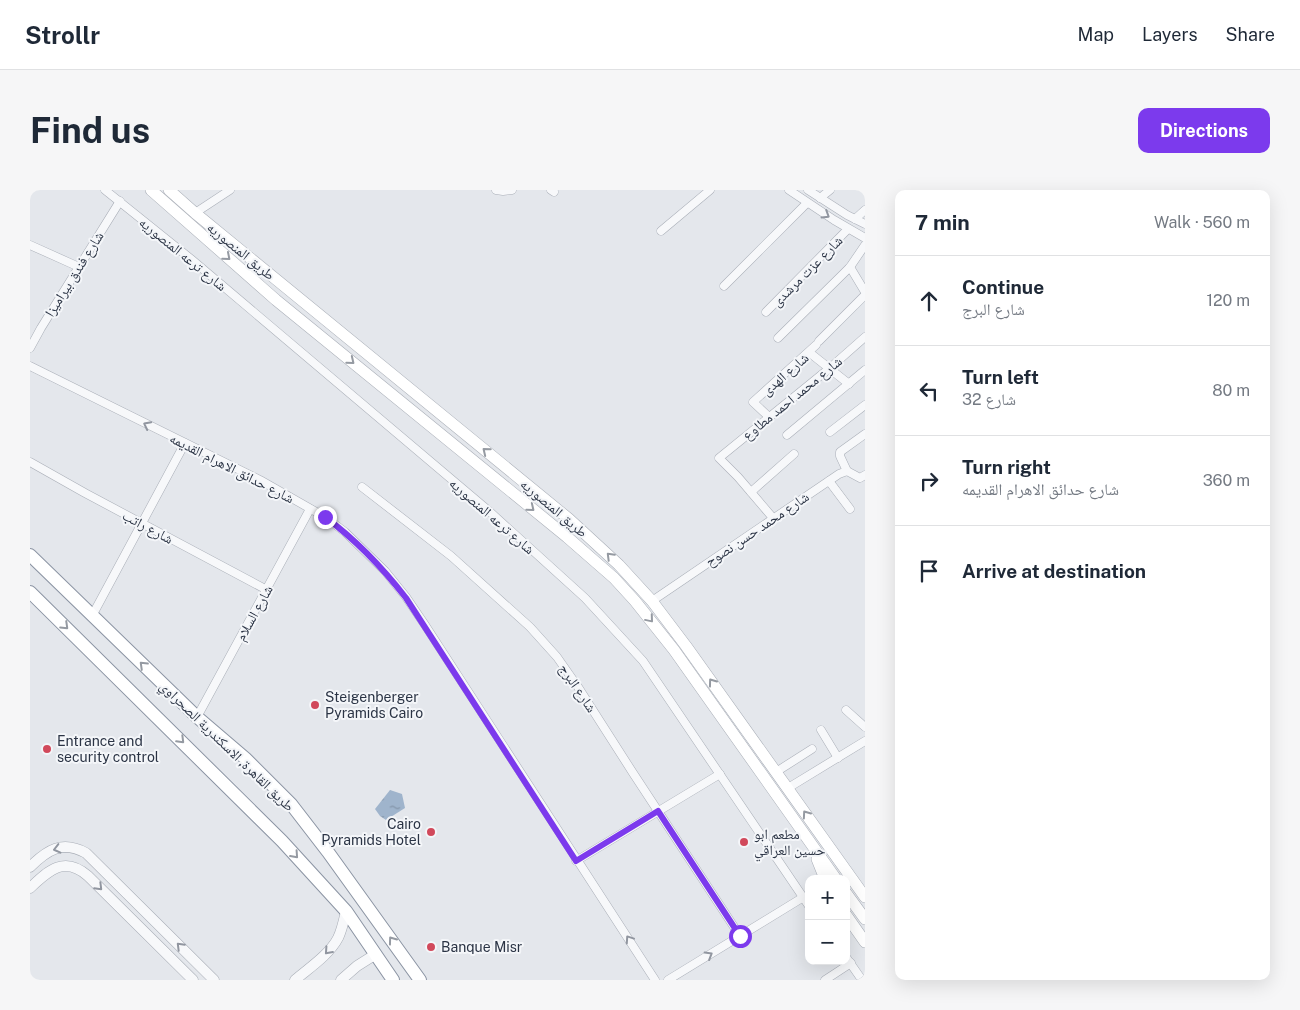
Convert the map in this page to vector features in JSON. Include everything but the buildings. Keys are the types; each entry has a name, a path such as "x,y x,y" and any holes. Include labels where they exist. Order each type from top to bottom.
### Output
{"highway":[{"name":"طريق القاهرة, الاسكندرية الصحراوي","path":"30,555 197,717 245,758 291,804 420,980"},
{"name":"طريق القاهرة, الاسكندرية الصحراوي","path":"30,592 282,841 346,911 393,980"}],"main road":[{"path":"140,190 159,204 174,211"},
{"name":"طريق المنصوريه","path":"150,190 276,300 584,551 614,578 674,650 833,875"},
{"name":"طريق المنصوريه","path":"168,190 586,534 618,565 652,601 686,646 865,897"},
{"path":"426,422 435,410"},
{"path":"810,841 823,875"},
{"path":"850,898 865,919"},
{"path":"850,920 865,942"}],"street":[{"name":"شارع ترعه المنصوريه","path":"105,190 214,278 488,511 585,598 644,661 805,901"},
{"path":"195,213 230,190"},
{"path":"496,190 512,190"},
{"path":"661,231 710,190"},
{"path":"788,190 865,238"},
{"path":"808,190 865,224"},
{"path":"820,198 830,190"},
{"name":"شارع فندق بيراميزا","path":"30,348 120,201"},
{"path":"724,286 807,203"},
{"path":"855,219 865,210"},
{"name":"شارع عزت مرشدى","path":"766,312 848,229"},
{"path":"30,245 79,268"},
{"path":"778,338 850,267 865,245"},
{"path":"850,267 865,294"},
{"name":"شارع الهدى","path":"769,417 754,402 810,353 865,294"},
{"name":"شارع محمد احمد مطاوع","path":"751,492 719,458 865,337"},
{"path":"810,353 849,384"},
{"name":"شارع حدائق الاهرام القديمه","path":"30,366 260,480 325,517 345,532 385,571 406,598 655,980"},
{"path":"787,435 865,370"},
{"path":"830,432 865,405"},
{"path":"865,434 840,452 847,471 860,478 865,476"},
{"path":"92,616 184,443"},
{"path":"773,518 751,492 794,454"},
{"name":"شارع راتب","path":"30,462 78,490 267,590"},
{"name":"شارع محمد حسن نصوح","path":"652,601 773,518 842,472 847,471"},
{"path":"829,481 850,509"},
{"name":"شارع البرج","path":"362,487 451,556 540,637 568,671 740,936"},
{"name":"شارع السلام","path":"197,717 310,509"},
{"path":"846,710 865,727"},
{"path":"821,730 838,758"},
{"path":"788,788 865,741"},
{"path":"776,772 812,749"},
{"path":"576,861 720,774"},
{"path":"30,867 44,853 56,848 68,847 86,853 214,980"},
{"path":"30,888 52,869 63,866 79,870 88,876 193,980"},
{"path":"668,980 802,898"},
{"path":"295,980 331,948 338,938 346,911"},
{"path":"341,980 357,966 376,954"},
{"path":"850,963 862,980"},
{"path":"825,980 842,965"}],"water":[{"path":"390,790 402,794 405,808 386,820 375,809"}],"place":[{"name":"Steigenberger Pyramids Cairo","path":"315,705"},
{"name":"Entrance and security control","path":"47,749"},
{"name":"Cairo Pyramids Hotel","path":"431,832"},
{"name":"مطعم ابو حسين العراقي","path":"744,842"},
{"name":"Banque Misr","path":"431,947"}],"route":[{"path":"325,517 345,532 385,571 406,598 576,861 658,811 740,936"}]}
